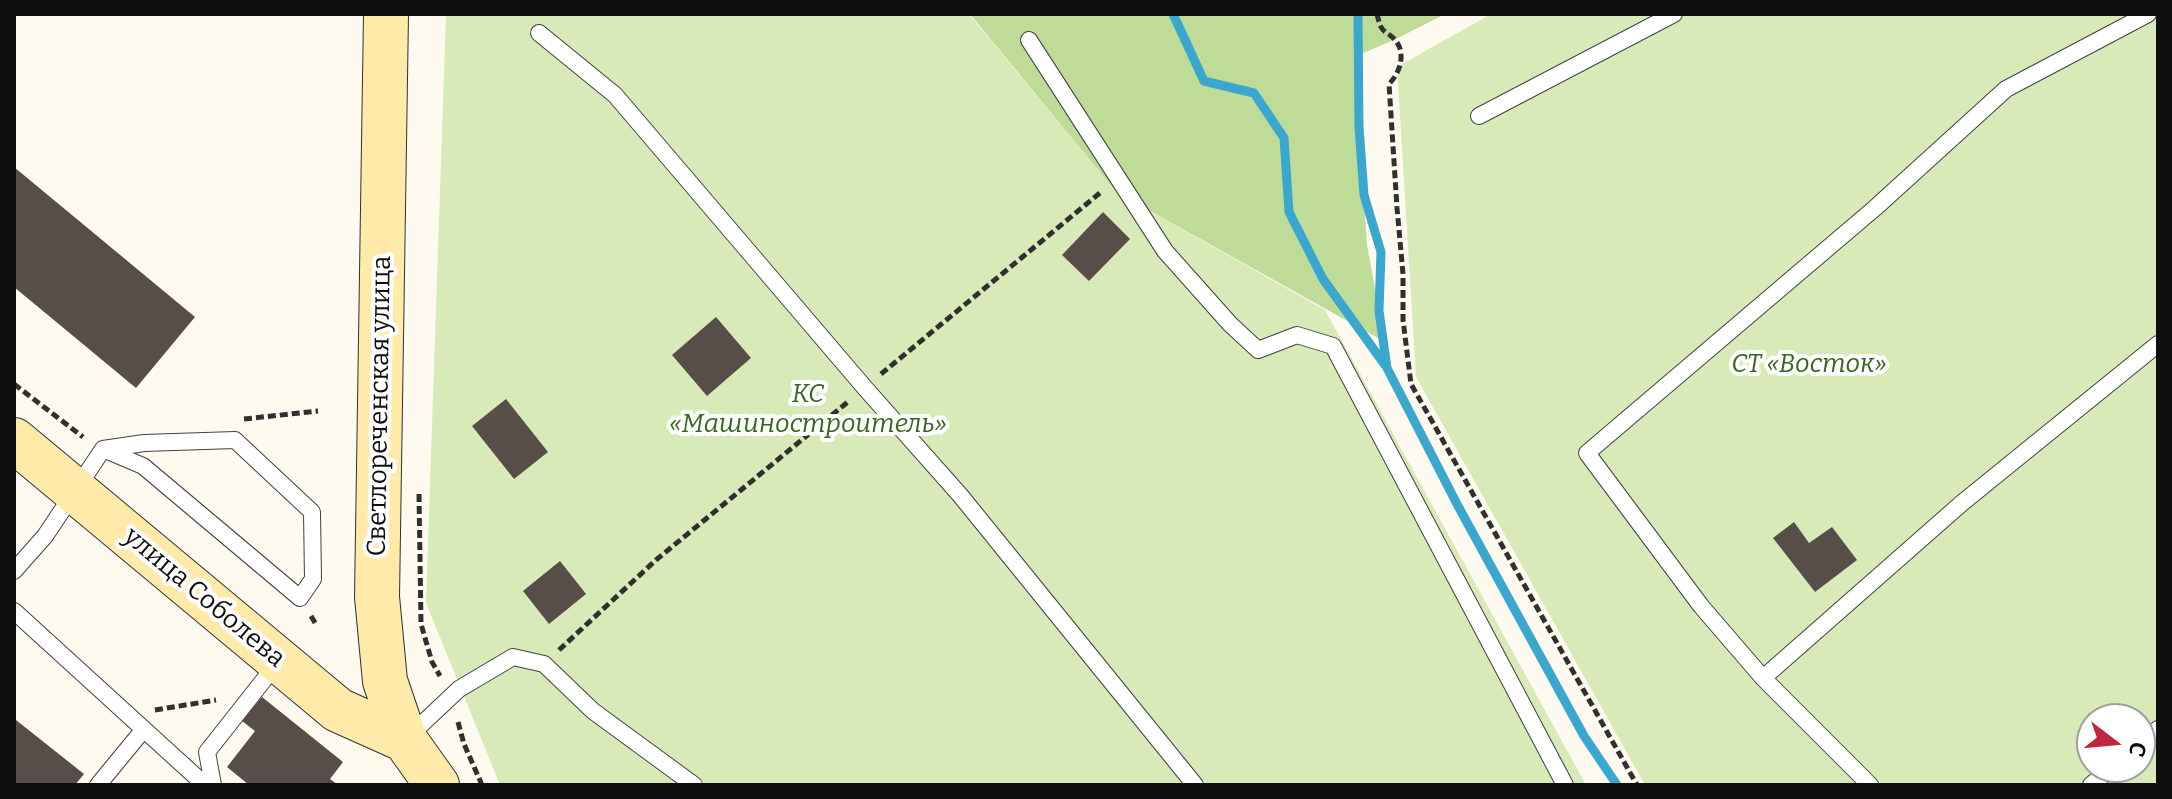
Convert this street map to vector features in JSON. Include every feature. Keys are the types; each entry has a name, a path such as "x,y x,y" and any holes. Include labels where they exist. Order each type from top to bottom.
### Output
{"main road":[{"name":"Светлореченская улица","path":"386,14 377,597 385,681 405,740 437,785"},
{"name":"улица Соболева","path":"14,440 338,710 405,740"}],"lane":[{"path":"1479,116 1674,14"},
{"path":"1870,785 1763,678 1701,606 1587,453 1875,208 2006,89 2148,14"},
{"path":"539,33 615,95 960,495 1195,785"},
{"path":"1029,40 1165,251 1230,324 1258,350 1297,335 1333,346 1565,785"},
{"path":"1763,678 1962,503 2158,344"},
{"path":"14,571 45,536 103,449 144,443 235,440 312,512 313,579 300,598 143,466 103,449"},
{"path":"14,611 205,785"},
{"path":"405,740 459,689 513,657 544,664 593,711 694,785"},
{"path":"213,785 207,752 279,661"},
{"path":"98,785 144,729"}],"path":[{"path":"1377,14 1382,29 1396,39 1402,52 1401,63 1389,84 1403,274 1403,320 1411,384 1637,785"},
{"path":"544,664 656,560 1119,177"},
{"path":"128,715 227,699"}],"green space":[{"name":"КС «Машиностроитель»","path":"446,14 969,14 1116,192 1325,310 1586,785 500,785 426,603"},
{"path":"970,14 1445,14 1354,57 1367,245 1385,342 1116,192"},
{"name":"СТ «Восток»","path":"1491,14 2158,14 2158,785 1645,785 1416,377 1397,67"}],"building":[{"path":"14,167 195,317 136,388 14,287"},
{"path":"1103,212 1130,239 1089,281 1062,255"},
{"path":"716,317 751,358 707,396 672,355"},
{"path":"506,399 548,452 514,479 472,426"},
{"path":"1794,522 1809,543 1832,527 1857,560 1815,592 1773,538"},
{"path":"560,561 586,594 549,624 523,591"},
{"path":"262,697 343,762 330,779 338,785 249,785 227,767 255,731 242,721"},
{"path":"16,720 84,774 75,785 14,785"}],"waterway":[{"path":"1173,14 1204,81 1254,93 1284,138 1289,212 1323,279 1385,365"},
{"path":"1358,14 1359,127 1364,195 1381,252 1379,311 1387,368 1458,506 1584,736 1617,785"}]}
